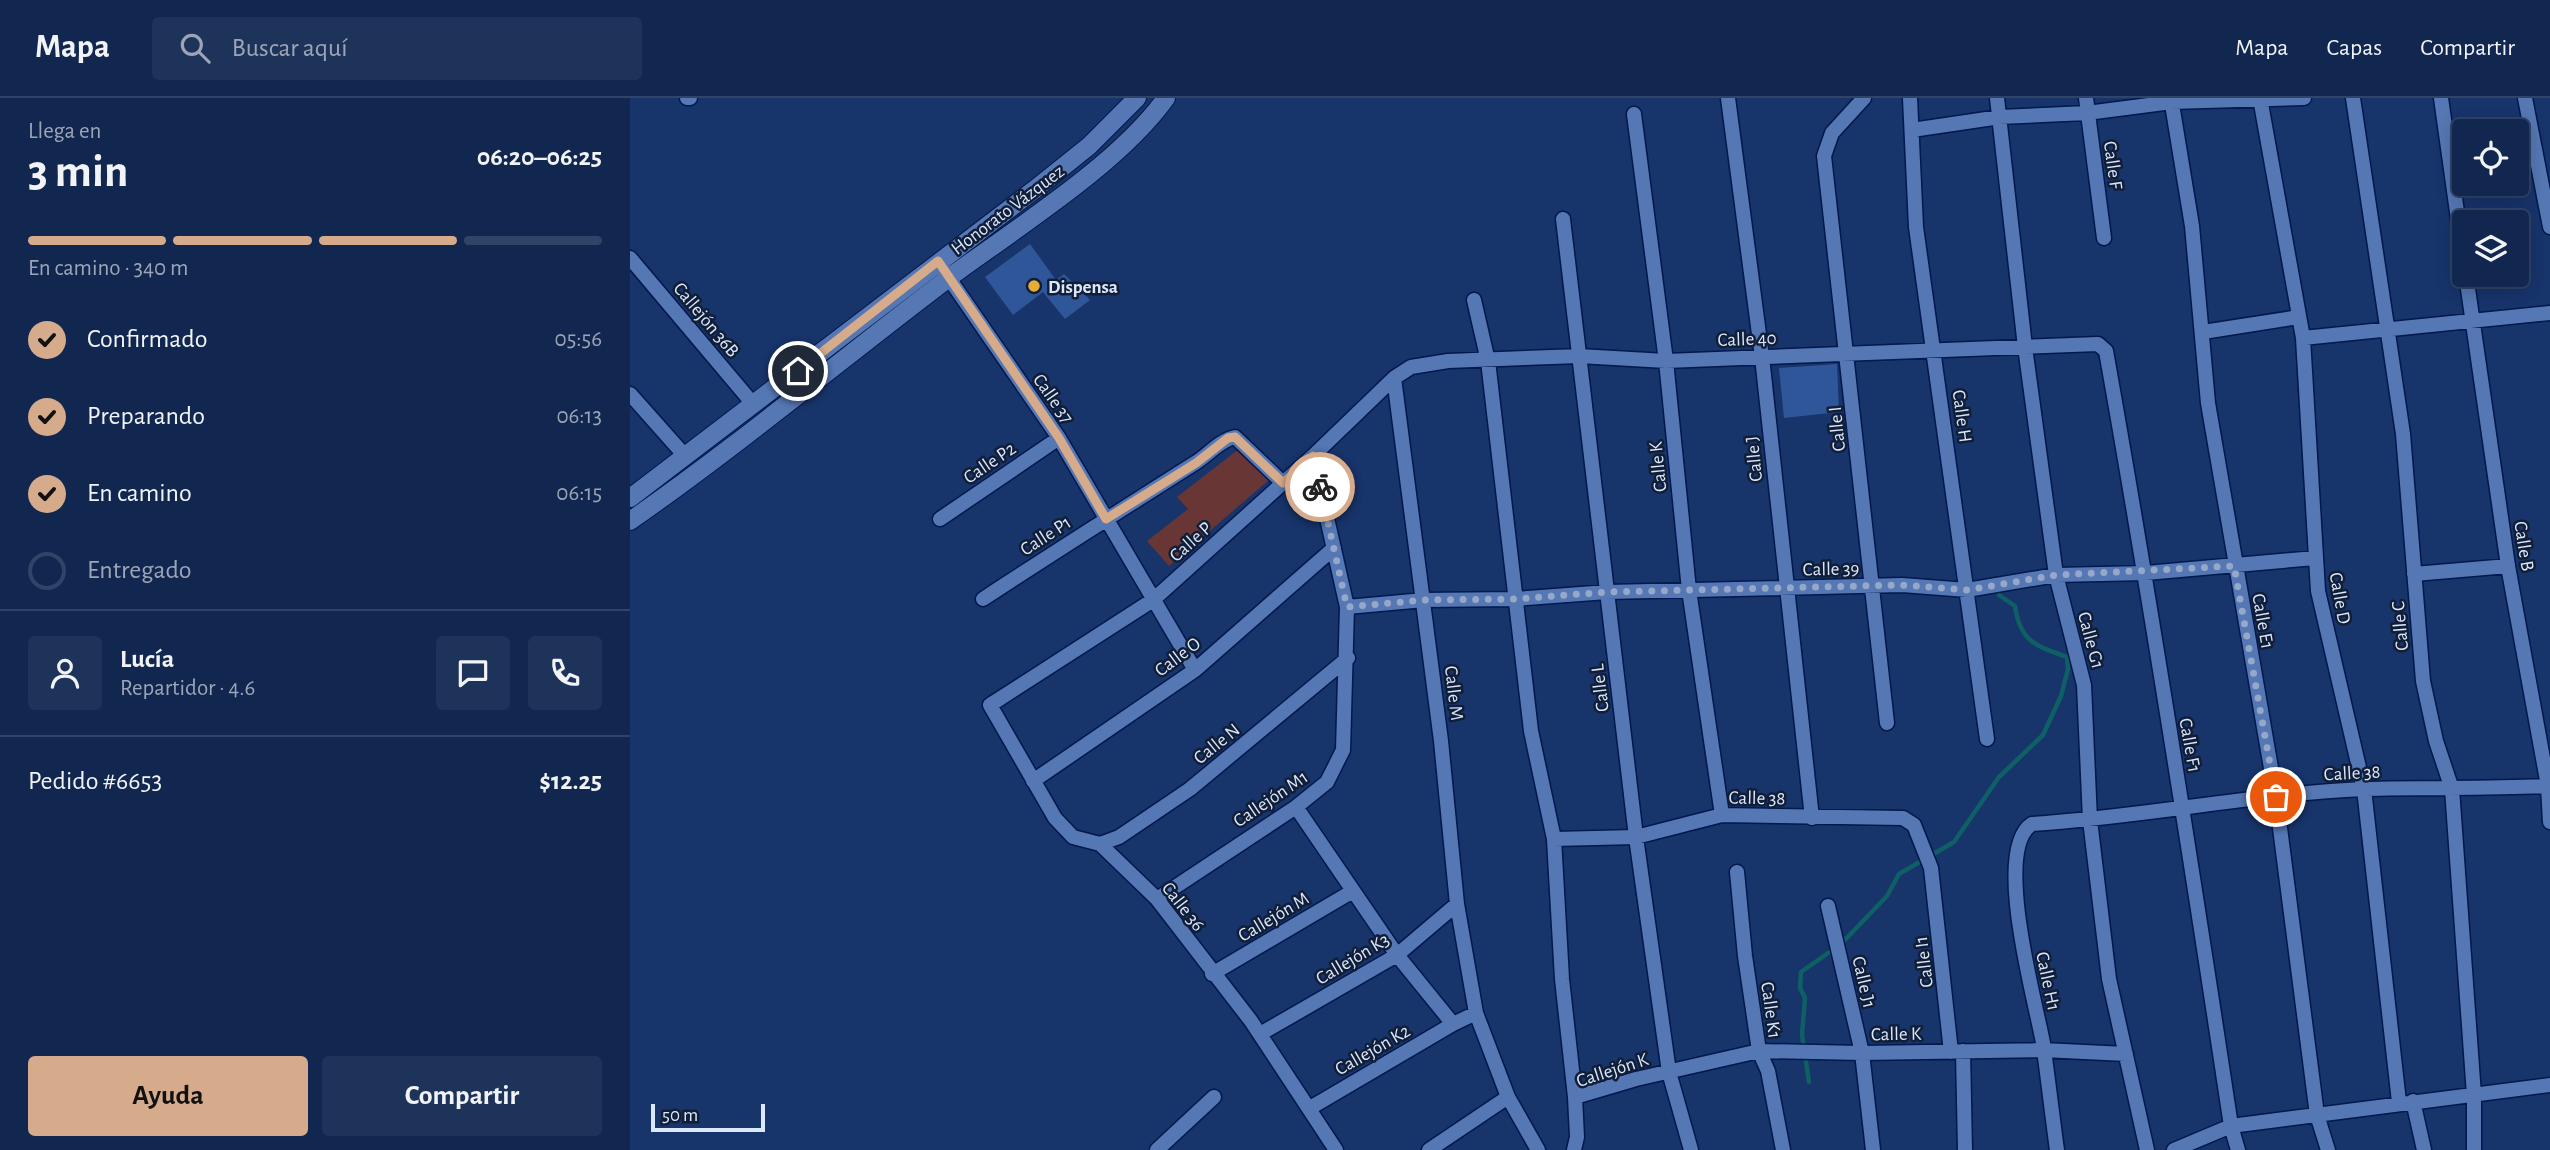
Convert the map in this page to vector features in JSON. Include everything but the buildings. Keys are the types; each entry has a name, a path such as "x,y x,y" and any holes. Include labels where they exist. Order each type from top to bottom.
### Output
{"street":[{"name":"Honorato Vázquez","path":"630,498 1089,146 1137,98"},
{"name":"Honorato Vázquez","path":"630,521 776,414 948,279 1062,195 1120,147 1166,98"},
{"name":"Calle J","path":"1728,98 1762,357 1812,818"},
{"name":"Calle I","path":"1864,98 1832,133 1824,156 1887,723"},
{"name":"Calle H","path":"1910,98 1916,227 1987,739"},
{"name":"Calle G1","path":"1997,98 2025,347 2056,575 2084,685 2091,820 2109,979 2147,1150"},
{"name":"Calle F","path":"2086,98 2104,238"},
{"path":"1912,130 2000,117 2087,113 2171,100 2304,98"},
{"name":"Calle C","path":"2353,98 2403,434 2423,681 2436,741 2452,789 2474,1095 2474,1150"},
{"path":"2441,98 2457,210"},
{"path":"2525,98 2550,227"},
{"name":"Calle D","path":"2261,99 2303,338 2318,591 2364,789 2406,1102 2424,1150"},
{"name":"Calle E1","path":"2171,100 2192,226 2207,403 2276,797 2318,1115 2328,1150"},
{"name":"Calle K","path":"1634,114 1666,361 1689,590 1722,815"},
{"name":"Calle L","path":"1563,219 1636,837 1669,1072 1691,1150"},
{"name":"Callejón 36B","path":"630,258 759,401"},
{"name":"Calle 37","path":"938,261 1059,438 1195,670"},
{"name":"Calle B","path":"2468,287 2508,566 2549,786 2550,822"},
{"path":"1474,300 1488,360 1531,731 1554,839 1562,979 1575,1097"},
{"path":"2303,338 2550,313"},
{"path":"2203,332 2299,317"},
{"name":"Calle 40","path":"1394,377 1411,367 1448,361 1579,356 1666,361 2025,347 2104,347"},
{"name":"Calle F1","path":"2104,347 2146,573 2155,649 2183,809 2231,1126 2238,1150"},
{"name":"Calle P","path":"990,705 1153,600 1313,456 1394,377"},
{"name":"Calle M","path":"1394,377 1424,600 1457,905 1476,1013 1508,1097 1538,1150"},
{"path":"630,394 686,457"},
{"path":"759,401 776,414"},
{"name":"Calle P1","path":"983,599 1196,463 1228,438 1235,437 1283,483"},
{"name":"Calle P2","path":"940,519 1059,438"},
{"name":"Callejón M1","path":"1157,900 1236,844 1296,807 1327,782 1343,750 1348,658 1347,607 1313,456"},
{"name":"Calle O","path":"1033,781 1195,670 1334,548"},
{"name":"Calle 39","path":"1347,607 1424,600 1515,599 1607,592 1872,586 1967,590 2056,575 2146,573 2315,558"},
{"path":"2414,574 2508,566"},
{"name":"Calle N","path":"1100,844 1119,837 1190,789 1348,658"},
{"name":"Calle 36","path":"990,705 1055,818 1073,837 1100,844 1157,900 1260,1034 1336,1150"},
{"name":"Calle 38","path":"2032,824 2091,820 2364,789 2549,786"},
{"path":"1296,807 1397,955 1453,1024 1476,1013"},
{"name":"Calle 38","path":"1554,839 1636,837 1722,815 1903,818 1914,825 1931,868"},
{"name":"Calle H1","path":"2032,824 2026,828 2019,843 2017,903 2022,949 2043,1050 2057,1150"},
{"name":"Calle I1","path":"1931,868 1957,1051 1965,1150"},
{"name":"Calle K1","path":"1737,872 1759,1051 1768,1071 1783,1150"},
{"name":"Callejón M","path":"1212,974 1353,891"},
{"name":"Callejón K3","path":"1260,1034 1397,955 1457,905"},
{"name":"Calle J1","path":"1828,906 1862,1053 1873,1150"},
{"name":"Callejón K2","path":"1310,1108 1453,1024"},
{"name":"Calle K","path":"1669,1072 1759,1051 1862,1053 2043,1050 2126,1054"},
{"name":"Callejón K","path":"1574,1150 1577,1136 1575,1097 1669,1072"},
{"path":"2174,1150 2231,1126 2550,1085"},
{"path":"1157,1150 1214,1097"},
{"path":"1429,1150 1508,1097"}],"shaded area":[{"path":"1239,449 1270,479 1169,566 1147,541 1188,509 1177,497"}],"waterway":[{"path":"1841,944 1887,896 1899,874 1954,842 1999,777 2043,735 2061,696 2068,669 2067,657 2031,641 2021,628 2015,606 1999,595"},
{"path":"1809,1082 1802,1035 1805,998 1800,988 1801,972 1834,949"}],"way so far":[{"path":"1320,487 1347,607 1424,600 1515,599 1607,592 1902,585 1967,590 2056,575 2146,573 2234,566 2276,797"}],"place":[{"name":"Dispensa","path":"1034,286"}],"route":[{"path":"798,371 938,261 1059,438 1106,519 1171,476 1196,463 1228,438 1235,437 1283,483 1313,456 1320,487"}]}
